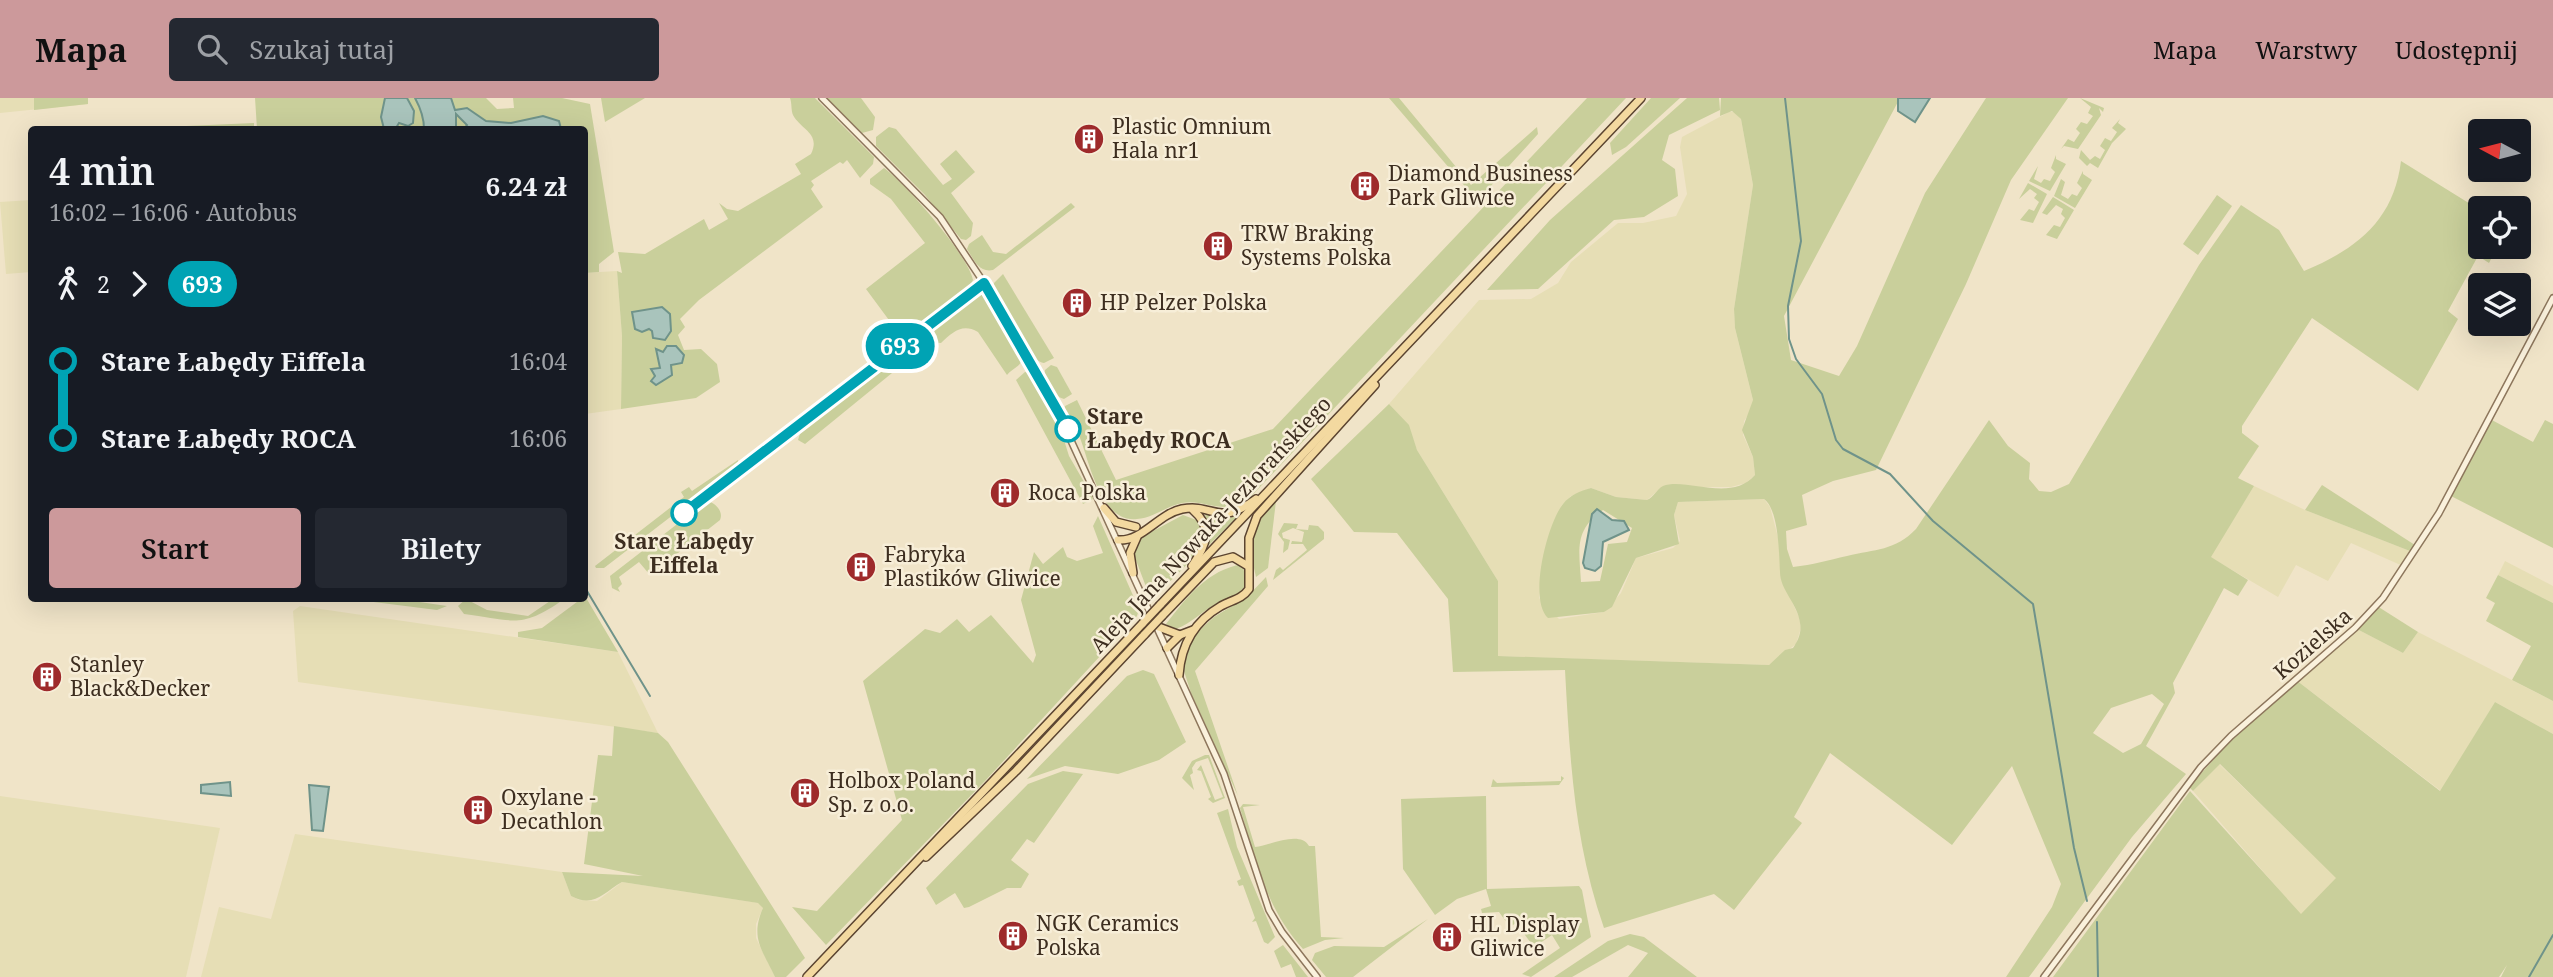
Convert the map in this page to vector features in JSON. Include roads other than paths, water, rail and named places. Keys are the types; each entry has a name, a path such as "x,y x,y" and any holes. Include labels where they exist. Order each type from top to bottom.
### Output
{"main road":[{"name":"Aleja Jana Nowaka-Jeziorańskiego","path":"807,977 1639,98"},
{"path":"1179,675 1185,644 1194,630 1220,607 1246,594 1252,579 1248,566 1249,538 1257,516 1380,380 1396,356"},
{"path":"1118,540 1180,510 1233,513 1273,485"},
{"path":"1104,508 1116,522 1137,531"},
{"path":"1178,586 1198,558 1207,537 1203,519 1193,510"},
{"path":"1133,573 1130,553 1137,531"},
{"path":"899,880 1016,771 1214,562 1233,557 1248,566"},
{"path":"1156,625 1180,635"},
{"path":"1167,648 1180,635 1194,630"},
{"path":"1167,648 1185,644"}],"street":[{"path":"822,98 940,217 962,247 1051,397 1104,508 1231,792 1269,910 1282,932 1317,977"},
{"name":"Kozielska","path":"2044,977 2201,767 2231,736 2355,628 2390,589 2439,513 2553,299"}],"water":[{"path":"385,98 407,98 414,111 413,123 408,126 399,123 397,126 383,126 381,117"},
{"path":"415,98 451,98 455,110 467,108 486,121 511,123 543,116 559,121 560,126 466,126 456,114 456,126 424,126"},
{"path":"1898,98 1930,98 1915,122 1898,111"},
{"path":"662,307 670,314 671,331 665,340 653,338 649,329 642,332 635,329 632,312"},
{"path":"667,346 676,346 684,355 682,363 671,365 672,375 656,385 651,381 655,376 651,369 660,368 656,349 663,352"},
{"path":"1597,509 1612,520 1624,521 1629,530 1603,542 1601,566 1595,571 1585,568 1583,563 1592,514"},
{"path":"230,782 231,796 201,793 201,785"},
{"path":"309,785 329,787 323,831 312,830"}],"waterway":[{"path":"1785,98 1801,241 1788,306 1789,339 1796,359 1822,394 1836,440 1843,449 1890,474 1933,521 2033,604 2074,848 2087,901"},
{"path":"588,593 650,696"},
{"path":"2097,922 2098,977"},
{"path":"2529,977 2553,935"}],"place":[{"name":"Plastic Omnium Hala nr1","path":"1089,139"},
{"name":"Diamond Business Park Gliwice","path":"1365,186"},
{"name":"TRW Braking Systems Polska","path":"1218,246"},
{"name":"HP Pelzer Polska","path":"1077,303"},
{"name":"Stare Łabędy ROCA","path":"1068,429"},
{"name":"Roca Polska","path":"1005,493"},
{"name":"Stare Łabędy Eiffela","path":"684,513"},
{"name":"Fabryka Plastików Gliwice","path":"861,567"},
{"name":"Stanley Black&Decker","path":"47,677"},
{"name":"Holbox Poland Sp. z o.o.","path":"805,793"},
{"name":"Oxylane - Decathlon","path":"478,810"},
{"name":"NGK Ceramics Polska","path":"1013,936"},
{"name":"HL Display Gliwice","path":"1447,937"}]}
